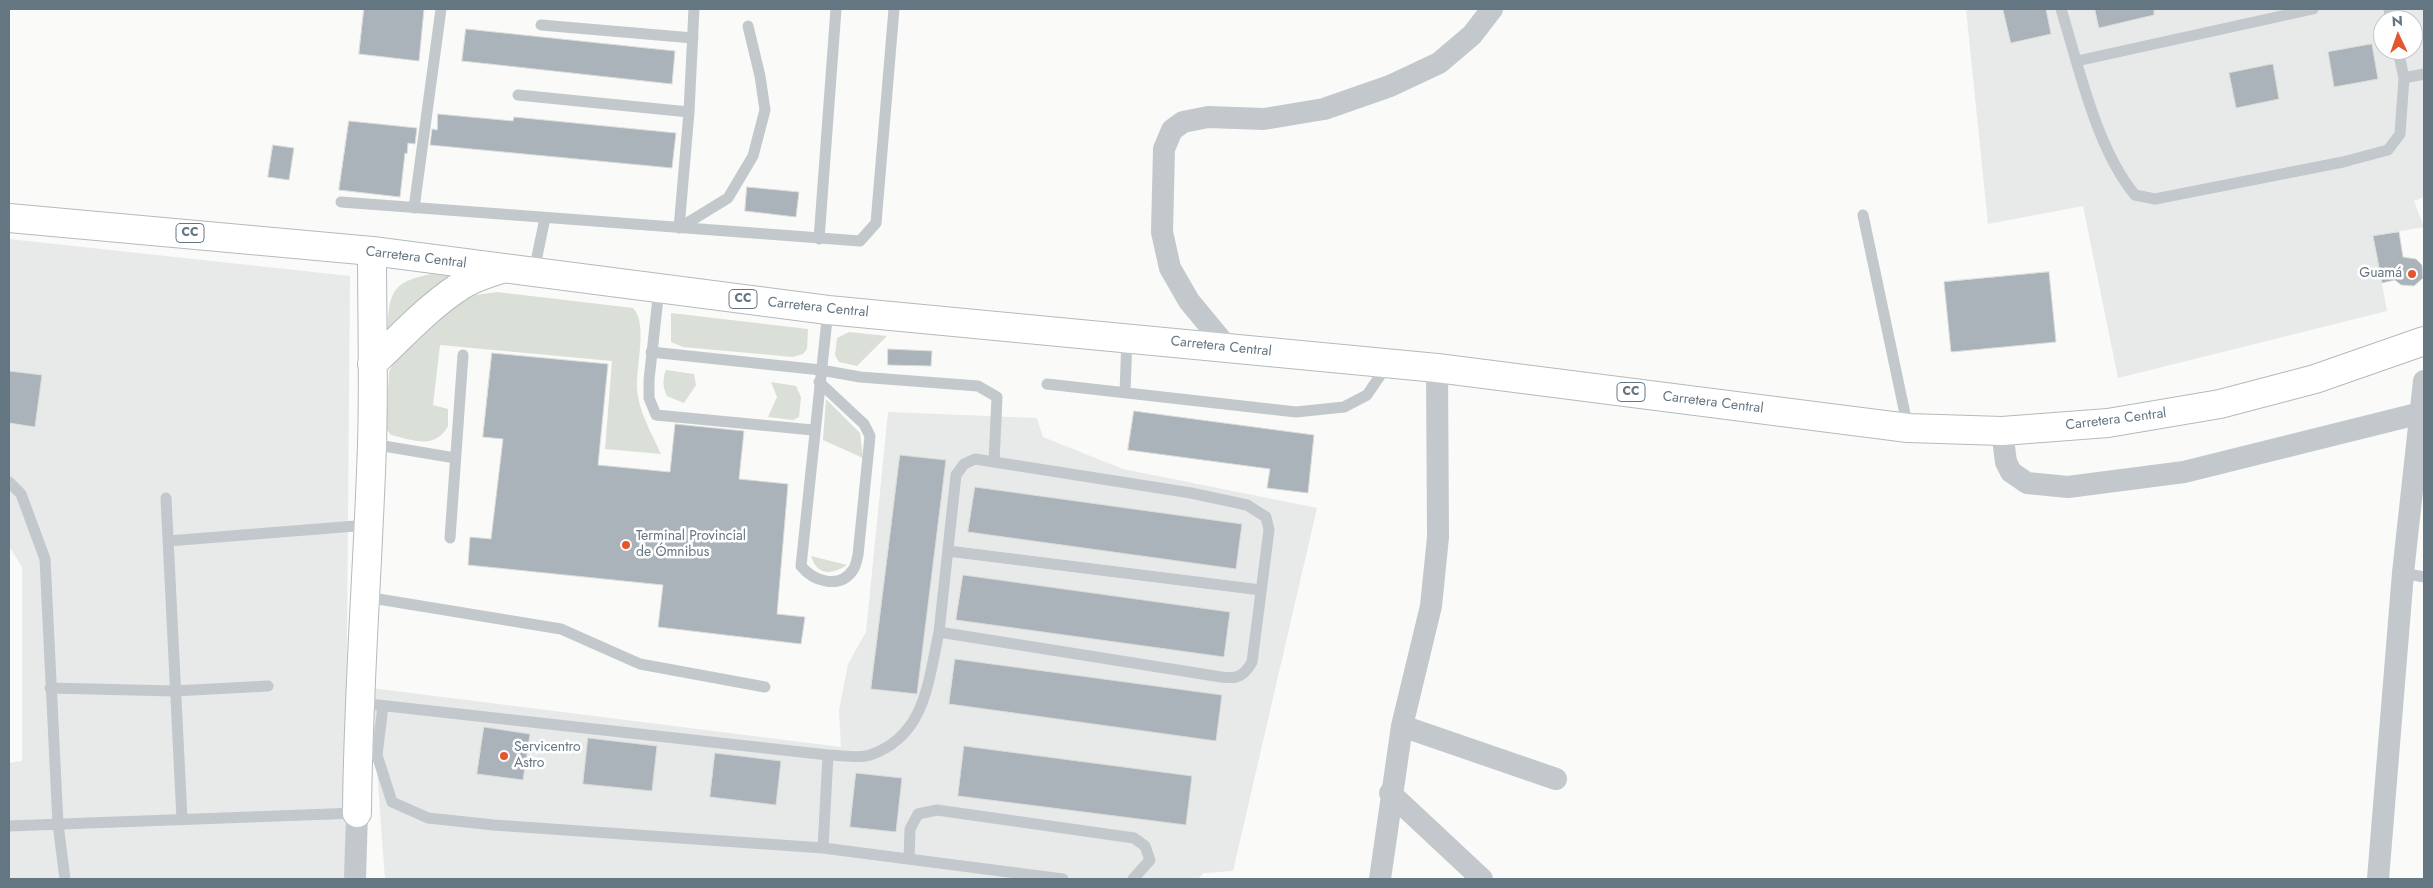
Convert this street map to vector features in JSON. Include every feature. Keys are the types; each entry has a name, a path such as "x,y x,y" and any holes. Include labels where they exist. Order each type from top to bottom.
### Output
{"main road":[{"name":"Carretera Central","path":"9,218 372,251 828,310 1437,368 1908,428 2002,431 2108,423 2220,404 2315,379 2424,341"},
{"path":"357,813 371,704 366,597 372,444 372,251"},
{"path":"372,364 456,288 473,279 502,269"}],"street":[{"path":"1227,347 1189,301 1170,268 1162,232 1164,149 1172,130 1183,122 1208,117 1264,119 1324,109 1390,86 1439,63 1472,35 1492,9"},
{"path":"1380,879 1390,793 1402,726 1431,606 1438,537 1437,368"},
{"path":"2378,879 2414,575 2424,380"},
{"path":"2002,431 2006,462 2011,472 2027,483 2068,487 2184,472 2421,413"},
{"path":"1402,726 1556,779"},
{"path":"1390,793 1482,879"},
{"path":"355,879 357,813"}],"lane":[{"path":"414,208 441,9"},
{"path":"679,228 689,112 694,9"},
{"path":"818,239 836,9"},
{"path":"341,202 860,242 876,223 894,9"},
{"path":"2061,9 2100,132 2122,180 2135,195 2155,199 2343,162 2388,150 2400,134 2404,78 2400,60"},
{"path":"2077,61 2313,9"},
{"path":"541,25 693,38"},
{"path":"679,228 728,198 753,156 765,110 760,76 748,26"},
{"path":"2404,78 2424,74"},
{"path":"518,95 689,112"},
{"path":"1862,215 1908,428"},
{"path":"534,271 545,218"},
{"path":"659,289 651,352 649,398 656,415 814,430"},
{"path":"820,376 864,424 870,436 858,554 854,570 833,581 821,581 810,576 801,566 814,430 820,376 828,310"},
{"path":"1125,393 1127,337"},
{"path":"651,352 820,376 860,377 978,386 997,397 994,462"},
{"path":"450,538 463,355"},
{"path":"1047,384 1296,412 1344,407 1367,395 1388,364"},
{"path":"372,444 455,458"},
{"path":"939,632 1232,679 1246,673 1252,662 1269,530 1266,516 1247,505 1191,493 975,459 964,464 956,475 939,632 922,709 912,724 896,741 869,755 828,755 371,704 377,755 392,802 428,818 494,826 823,848 1063,879"},
{"path":"9,482 21,494 45,559 58,824 65,879"},
{"path":"166,498 174,691 182,819"},
{"path":"168,541 368,525"},
{"path":"948,551 1261,590"},
{"path":"366,597 561,629 640,664 765,687"},
{"path":"50,688 174,691 268,686"},
{"path":"823,848 828,755"},
{"path":"908,859 910,829 918,814 937,810 1134,838 1145,846 1150,860 1133,879"},
{"path":"9,826 357,813"}],"shaded area":[{"path":"1966,9 2424,9 2424,197 2414,201 2424,227 2373,236 2387,311 2118,378 2083,206 1988,224"},
{"path":"9,239 350,276 345,879 9,879 9,763 22,761 22,567 9,546"},
{"path":"432,274 456,276 387,334 389,309 394,292 407,281"},
{"path":"497,292 633,308 640,324 641,334 637,379 638,396 646,422 661,454 605,449 612,361 440,345 433,405 448,409 448,426 437,438 430,441 415,441 391,435 386,429 389,372 393,363 459,300 469,296"},
{"path":"671,313 808,329 807,349 803,354 793,357 683,347 671,342"},
{"path":"849,332 887,336 857,366 839,362 835,355 837,338"},
{"path":"666,370 694,374 696,385 684,403 667,396 664,383"},
{"path":"771,382 796,386 801,397 799,417 793,420 768,417 777,397"},
{"path":"826,399 860,433 863,458 823,440"},
{"path":"888,412 1037,418 1043,437 1123,469 1317,508 1233,871 1204,873 1198,879 385,879 371,688 841,747 839,710 848,664 866,632"},
{"path":"811,556 847,565 836,571 826,572 817,567"}],"building":[{"path":"364,9 424,9 419,61 359,54"},
{"path":"2003,9 2046,9 2051,34 2011,43"},
{"path":"2095,9 2154,9 2154,15 2099,28"},
{"path":"466,29 675,51 672,84 462,61"},
{"path":"2372,44 2373,60 2375,60 2378,79 2334,87 2328,52"},
{"path":"2273,64 2279,99 2236,108 2229,73"},
{"path":"438,114 513,121 514,117 676,133 672,168 430,145 432,129 437,130"},
{"path":"349,121 417,128 415,144 408,143 407,154 405,153 400,197 339,190"},
{"path":"273,145 294,148 289,180 268,177"},
{"path":"747,187 799,192 796,217 745,211"},
{"path":"2399,232 2403,257 2416,259 2422,265 2423,278 2414,286 2401,285 2395,280 2382,283 2373,236"},
{"path":"2049,272 2056,342 1951,352 1944,282"},
{"path":"888,349 932,351 931,366 888,365"},
{"name":"Terminal Provincial de Ómnibus","path":"492,353 608,364 598,465 670,472 675,424 744,431 739,479 788,484 777,614 805,617 801,644 658,627 663,585 468,565 470,537 491,539 503,439 483,437"},
{"path":"9,371 42,375 35,427 9,423"},
{"path":"1134,411 1314,435 1308,493 1267,488 1270,469 1128,450"},
{"path":"900,455 946,460 917,694 871,689"},
{"path":"975,487 1242,524 1236,569 968,532"},
{"path":"963,575 1230,612 1224,657 956,620"},
{"path":"955,659 1222,695 1216,741 949,704"},
{"path":"484,727 530,734 523,780 477,774"},
{"path":"588,738 657,746 652,791 583,784"},
{"path":"964,746 1192,776 1186,825 958,796"},
{"path":"715,753 781,761 776,805 710,797"},
{"path":"856,773 902,778 896,832 850,827"}],"place":[{"name":"Guamá","path":"2412,274"},
{"name":"Terminal Provincial de Ómnibus","path":"626,545"},
{"name":"Servicentro Astro","path":"504,756"}]}
